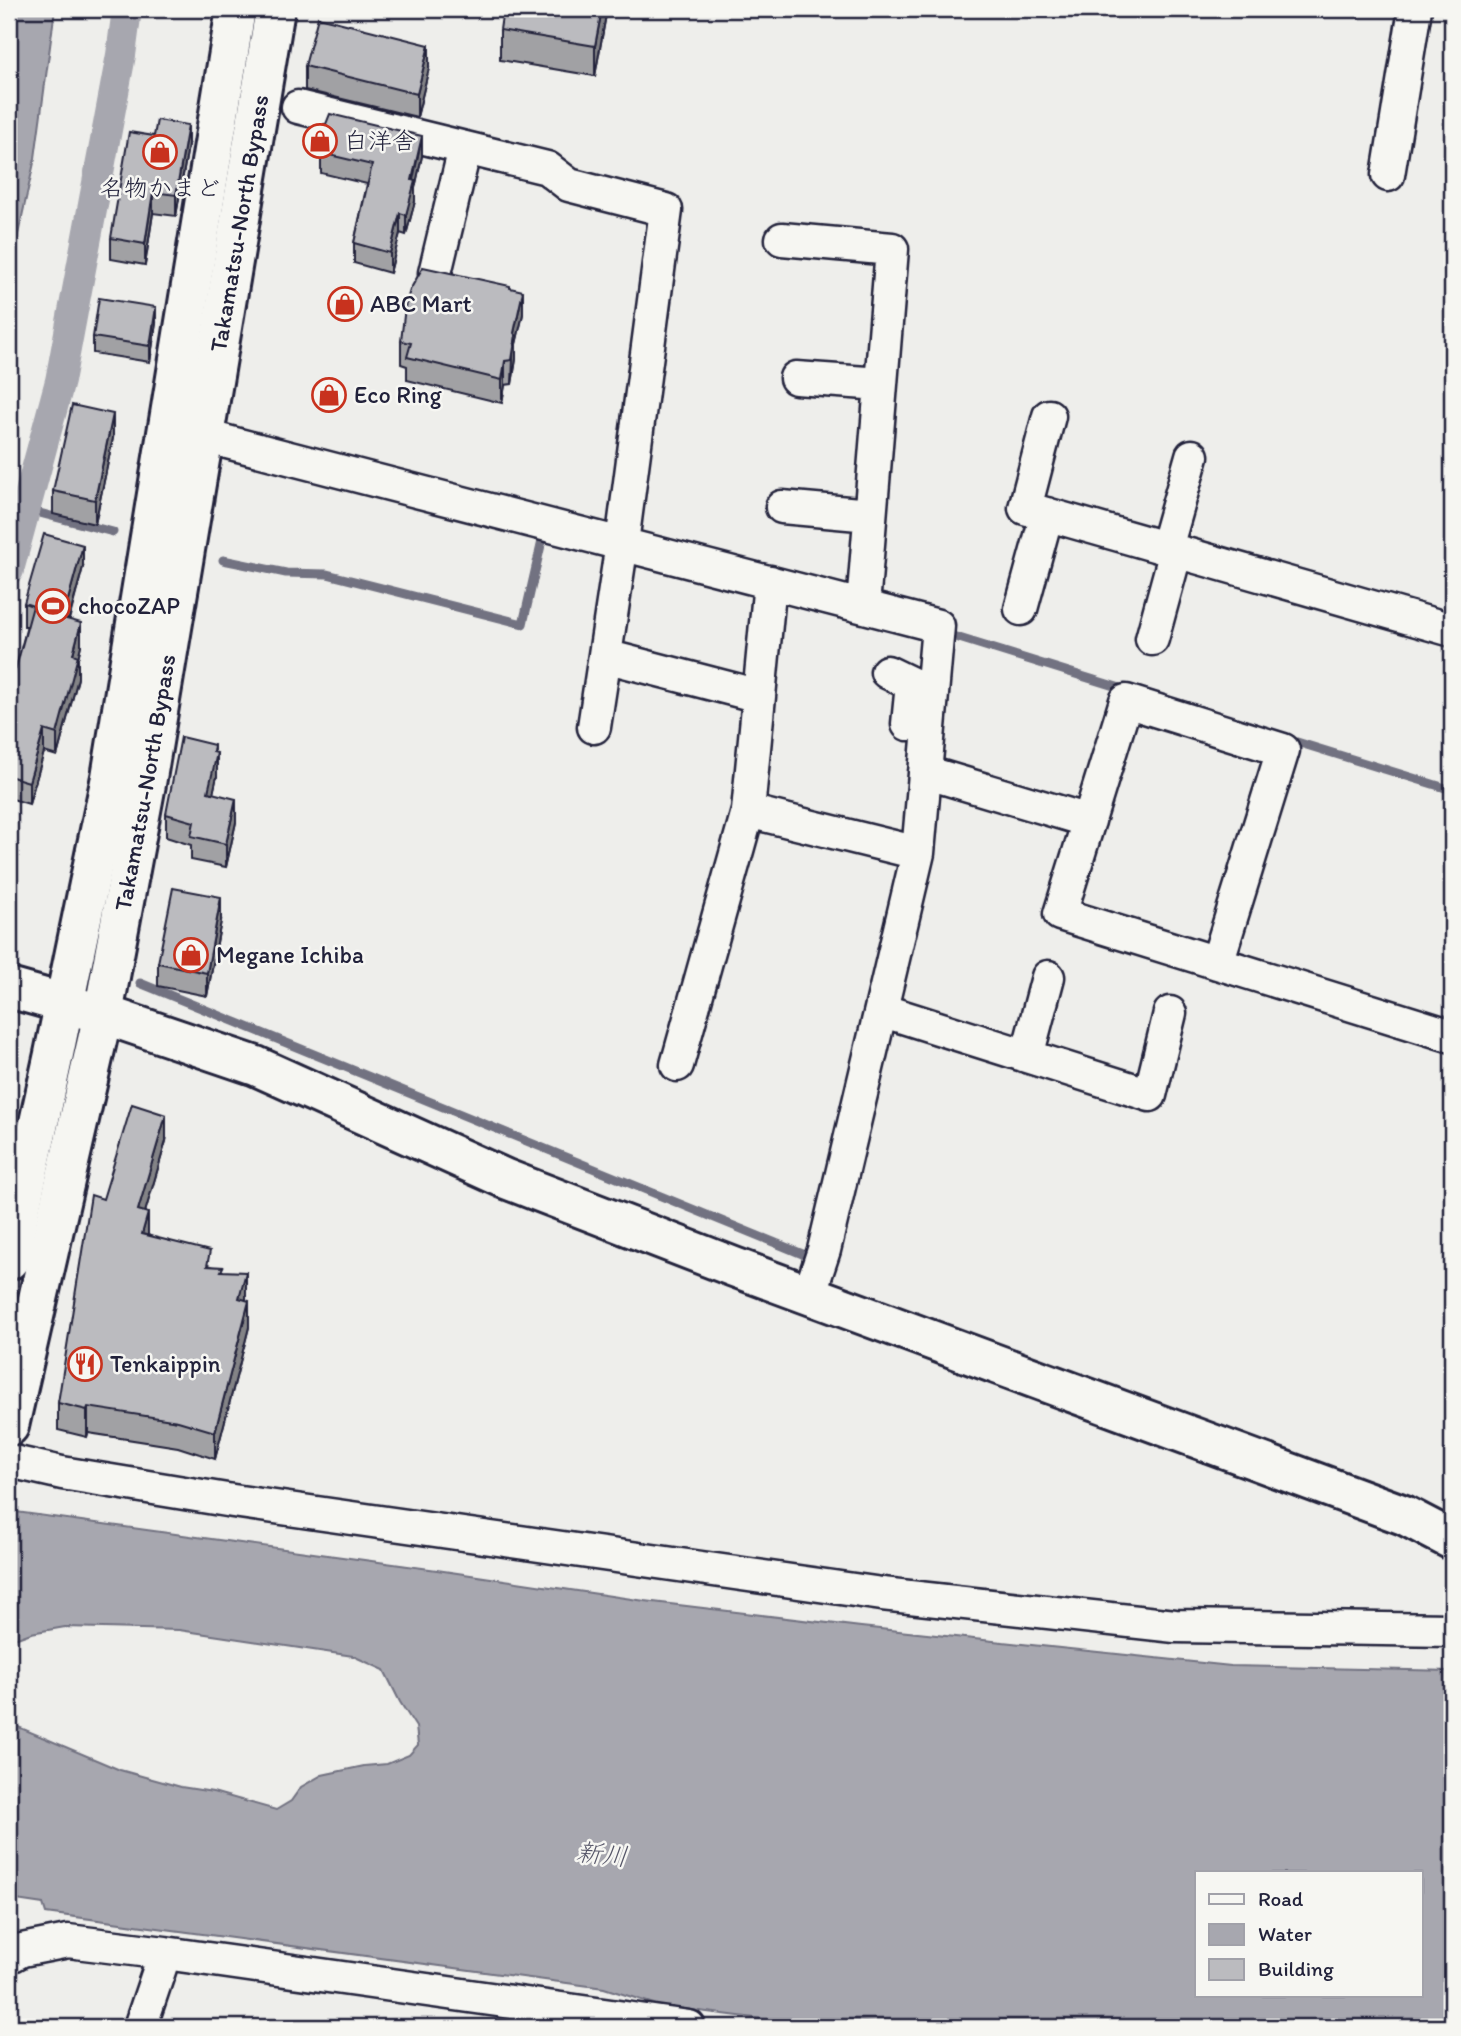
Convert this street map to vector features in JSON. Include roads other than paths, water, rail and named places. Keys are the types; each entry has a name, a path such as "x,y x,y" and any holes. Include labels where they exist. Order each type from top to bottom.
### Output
{"main road":[{"name":"Takamatsu-North Bypass","path":"9,1260 110,776 236,9"},
{"name":"Takamatsu-North Bypass","path":"9,1426 103,1014 146,784 275,9"},
{"path":"9,988 103,1014 256,1066 506,1179 809,1295 1404,1515 1452,1540"}],"street":[{"path":"1388,175 1415,9"},
{"path":"298,107 547,168 569,185 666,210 622,543 594,727"},
{"path":"435,273 465,148"},
{"path":"782,239 892,249 863,606"},
{"path":"796,378 881,384"},
{"path":"1049,416 1025,508 1452,630"},
{"path":"204,436 938,625 925,772 903,859"},
{"path":"1152,639 1192,456"},
{"path":"782,507 870,515"},
{"path":"1021,609 1047,514"},
{"path":"677,1065 748,811 770,582"},
{"path":"605,656 759,696"},
{"path":"809,1295 824,1250 881,1010 903,859 912,684 887,672"},
{"path":"1217,963 1283,750 1126,701 1060,914 1217,963 1452,1036"},
{"path":"925,772 1089,821"},
{"path":"748,811 903,859"},
{"path":"1027,1056 1048,977"},
{"path":"881,1010 1150,1095 1170,1013"},
{"path":"9,1461 62,1474 233,1501 881,1594 1175,1626 1452,1630"},
{"path":"9,1957 22,1950 68,1941 689,2027"},
{"path":"140,2027 165,1954"}],"water":[{"path":"9,9 55,9 35,158 9,275"},
{"name":"新川","path":"9,1511 645,1601 861,1627 1231,1666 1452,1671 1452,2027 903,2027 842,2019 770,2020 660,2006 604,1988 46,1913 43,1904 9,1899 9,1723 120,1770 276,1810 291,1801 301,1787 322,1775 387,1764 409,1755 418,1745 416,1727 384,1670 353,1656 179,1630 65,1627 31,1633 9,1641"}],"waterway":[{"path":"9,570 60,381 121,55 127,9"},
{"path":"24,509 113,532"},
{"path":"223,560 286,573 327,574 523,624 544,532 546,533"},
{"path":"943,633 1130,691"},
{"path":"1284,738 1452,790"},
{"path":"140,983 805,1255"}],"place":[{"name":"白洋舎","path":"320,141"},
{"name":"名物かまど","path":"160,152"},
{"name":"ABC Mart","path":"345,304"},
{"name":"Eco Ring","path":"329,395"},
{"name":"chocoZAP","path":"53,606"},
{"name":"Megane Ichiba","path":"191,955"},
{"name":"Tenkaippin","path":"85,1364"}]}
